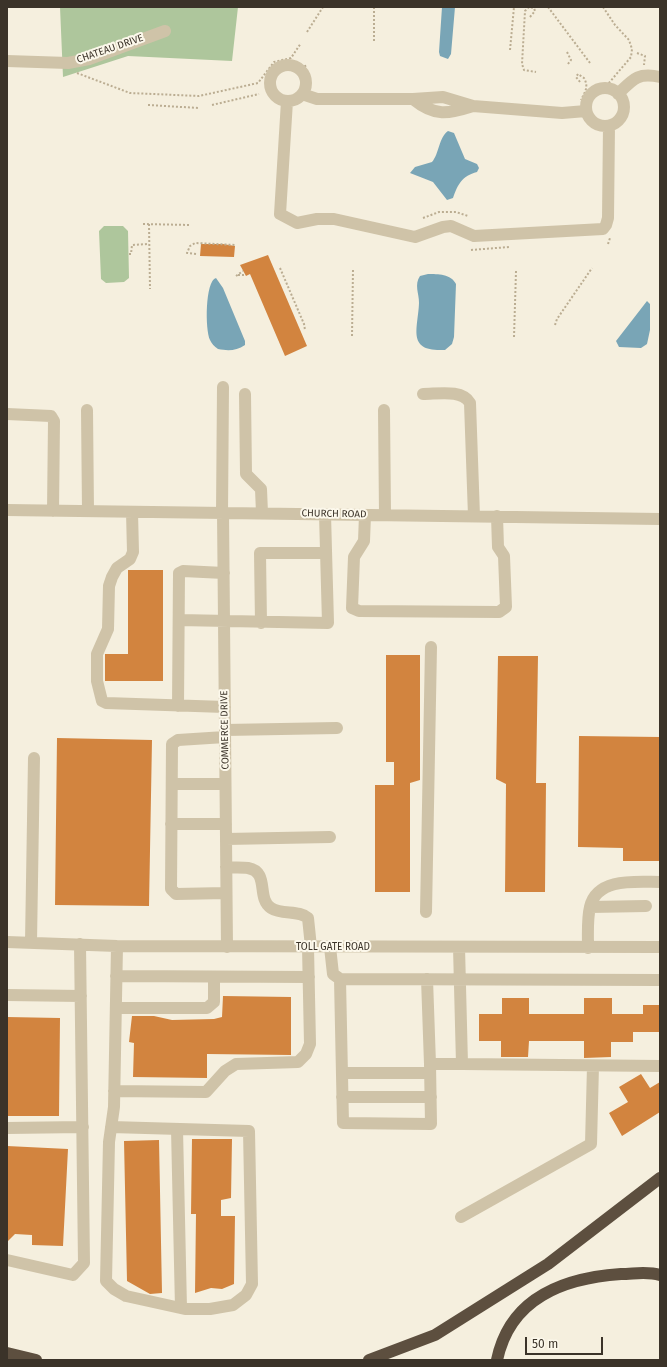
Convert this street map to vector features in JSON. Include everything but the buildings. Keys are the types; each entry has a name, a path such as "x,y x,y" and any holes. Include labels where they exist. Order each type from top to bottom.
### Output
{"highway":[{"path":"369,1360 435,1335 448,1327 548,1264 660,1178"},
{"path":"497,1360 501,1341 521,1310 538,1296 571,1282 610,1275 653,1273 660,1275"},
{"path":"7,1353 36,1360"}],"street":[{"name":"CHATEAU DRIVE","path":"7,61 68,63 89,59 165,31"},
{"path":"307,92 293,101 287,102 276,98 270,88 271,76 279,67 291,65 301,71 306,82 307,92 317,99 413,99 431,111 445,113 473,106 562,113 583,108 588,99 596,90 608,88 622,98 624,111 619,121 609,126 597,125 588,116 583,108"},
{"path":"618,94 638,76 648,74 660,77"},
{"path":"287,102 280,214 297,223 317,219 334,219 414,237 443,227 451,226 474,236 603,229 608,218 609,126"},
{"name":"COMMERCE DRIVE","path":"223,387 227,947"},
{"path":"245,394 246,474 261,489 262,514"},
{"path":"423,394 462,395 467,398 470,403 474,516"},
{"path":"87,410 88,511"},
{"path":"384,410 385,515"},
{"path":"7,414 51,416 54,421 53,511"},
{"name":"CHURCH ROAD","path":"7,510 660,519"},
{"path":"132,512 133,552 130,559 117,568 112,577 109,586 108,629 97,654 97,681 100,697 106,703 225,707"},
{"path":"179,620 261,623 328,623 325,514"},
{"path":"365,514 364,541 354,557 352,608 359,611 499,612 506,607 504,556 498,547 497,516"},
{"path":"261,623 260,553 326,553"},
{"path":"178,706 179,573 183,571 224,573"},
{"path":"426,912 431,647"},
{"path":"226,893 176,894 171,889 172,744 178,740 225,734 337,728"},
{"path":"31,942 34,758"},
{"path":"172,784 226,784"},
{"path":"171,824 226,824"},
{"path":"226,839 330,837"},
{"path":"114,1091 206,1092 225,1070 236,1064 298,1062 306,1054 310,1044 310,947 308,918 305,915 280,911 270,907 264,899 261,877 256,872 249,868 226,867"},
{"path":"588,948 590,907 596,894 617,883 660,882"},
{"path":"590,907 646,906"},
{"name":"TOLL GATE ROAD","path":"7,942 117,946 227,947 660,947"},
{"path":"7,1260 73,1276 84,1263 80,944"},
{"path":"111,1127 249,1131 252,1284 246,1295 233,1305 210,1309 181,1308 126,1296 114,1290 106,1281 109,1142 114,1091 117,946"},
{"path":"330,947 333,974 340,979 660,980"},
{"path":"459,947 462,1064"},
{"path":"116,976 309,977"},
{"path":"116,1008 207,1008 214,1002 214,977"},
{"path":"340,979 343,1123 431,1124 427,979"},
{"path":"7,995 81,996"},
{"path":"342,1073 430,1069 462,1064 660,1066"},
{"path":"461,1217 591,1144 593,1066"},
{"path":"342,1096 431,1096"},
{"path":"7,1128 83,1127"},
{"path":"177,1129 181,1308"}],"path":[{"path":"307,32 323,7"},
{"path":"374,7 374,41"},
{"path":"510,50 514,7"},
{"path":"530,17 535,12 532,7 527,8 525,12 522,64 524,70 536,72"},
{"path":"548,7 590,63"},
{"path":"603,7 615,25 629,40 632,49 631,57 608,84"},
{"path":"71,71 130,92 199,96 258,82 271,64 278,60 291,58 301,43"},
{"path":"567,52 571,58 571,63 568,64"},
{"path":"305,65 307,92"},
{"path":"580,82 576,77 578,74 584,78 587,86 583,108"},
{"path":"212,105 259,94"},
{"path":"148,105 199,108"},
{"path":"422,218 439,212 456,212 468,216"},
{"path":"143,224 190,225"},
{"path":"149,224 150,289"},
{"path":"196,254 188,253 190,246 195,243 236,245"},
{"path":"129,254 131,254 132,245 149,244"},
{"path":"471,250 509,247"},
{"path":"280,268 306,330"},
{"path":"555,325 557,319 592,268"},
{"path":"352,336 353,269"},
{"path":"243,271 237,275 244,275"},
{"path":"514,337 516,271"}],"green space":[{"path":"60,7 238,7 232,61 128,56 63,77"},
{"path":"104,226 123,226 128,231 129,278 124,282 106,283 101,279 99,231"}],"water":[{"path":"442,7 455,7 451,54 448,59 440,56 439,52"},
{"path":"448,131 454,133 465,159 477,164 479,168 477,172 461,181 453,198 447,200 433,182 410,173 415,167 432,162 443,137"},
{"path":"428,274 448,276 456,284 454,337 452,344 445,350 433,350 424,347 419,343 417,337 419,303 417,283 420,276"},
{"path":"216,278 223,288 245,341 245,345 242,347 229,350 218,349 214,346 208,335 208,296 212,281"},
{"path":"647,301 650,304 650,330 647,344 641,348 619,347 616,341"}]}
